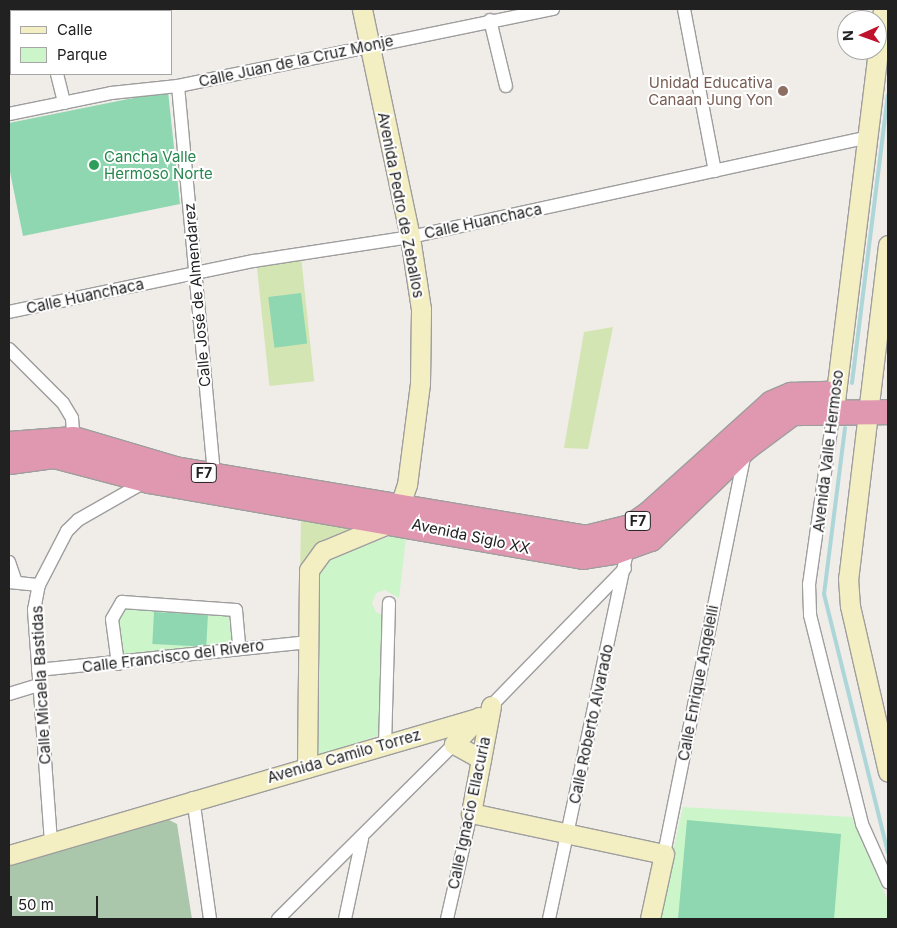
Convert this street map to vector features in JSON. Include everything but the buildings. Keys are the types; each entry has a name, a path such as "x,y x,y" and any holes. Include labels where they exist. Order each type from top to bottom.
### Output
{"highway":[{"name":"Avenida Siglo XX","path":"626,549 650,513 772,404 791,395 879,405"},
{"name":"Avenida Siglo XX","path":"9,444 74,449 153,472 562,537 586,538 626,549 658,532 746,448 793,413 834,401"},
{"name":"Avenida Siglo XX","path":"9,462 74,449"},
{"name":"Avenida Siglo XX","path":"153,472 214,475 399,512"}],"street":[{"name":"Avenida Pedro de Zeballos","path":"362,9 410,237 423,342 413,454 399,512"},
{"name":"Calle Juan de la Cruz Monje","path":"9,114 64,103 178,86 490,20 553,9"},
{"path":"684,9 715,170"},
{"name":"Avenida Valle Hermoso","path":"883,9 809,584 810,615 862,824 888,882"},
{"path":"490,20 506,86"},
{"path":"57,75 64,103"},
{"name":"Calle José de Almendarez","path":"178,86 193,274 214,475"},
{"name":"Calle Huanchaca","path":"9,312 193,274 410,237 867,137"},
{"path":"888,245 879,405 848,578 850,606 888,772"},
{"path":"9,349 63,402 72,418 74,449"},
{"name":"Calle Enrique Angelelli","path":"650,919 746,448"},
{"name":"Calle Micaela Bastidas","path":"51,842 34,610 40,586 68,530 78,520 153,472"},
{"path":"307,768 307,586 316,557 399,512"},
{"name":"Avenida Camilo Torrez","path":"9,855 194,798 385,746 484,712 626,549"},
{"name":"Calle Roberto Alvarado","path":"549,919 626,549"},
{"path":"9,562 12,582 40,586"},
{"path":"118,664 112,619 122,602 236,610 239,646"},
{"path":"385,746 389,604"},
{"name":"Calle Francisco del Rivero","path":"38,670 118,664 239,646 307,642"},
{"path":"9,694 38,685"},
{"path":"278,919 362,838 484,712"},
{"name":"Calle Ignacio Ellacuria","path":"447,919 481,759 484,712"},
{"path":"454,744 481,759"},
{"path":"194,798 210,919"},
{"path":"471,813 664,854"},
{"path":"345,919 362,838"}],"green space":[{"name":"Cancha Valle Hermoso Norte","path":"168,91 180,204 23,236 9,167 9,123"},
{"path":"301,256 314,381 269,386 256,261"},
{"path":"301,293 307,344 274,348 268,297"},
{"path":"613,327 588,449 564,448 584,332"},
{"path":"301,518 365,528 321,542 300,580"},
{"path":"391,536 406,538 399,598 385,590 376,593 372,603 376,612 385,616 380,735 316,756 315,575 324,561"},
{"path":"122,608 228,614 233,643 121,658 117,614"},
{"path":"154,612 208,615 206,647 152,644"},
{"path":"683,807 852,817 888,901 888,919 658,919"},
{"path":"163,817 177,824 192,919 9,919 9,866"},
{"path":"687,820 841,834 834,919 678,919"}],"waterway":[{"path":"852,383 888,95"},
{"path":"845,428 824,594 888,852"}],"place":[{"name":"Unidad Educativa Canaan Jung Yon","path":"783,91"},
{"name":"Cancha Valle Hermoso Norte","path":"94,165"}]}
